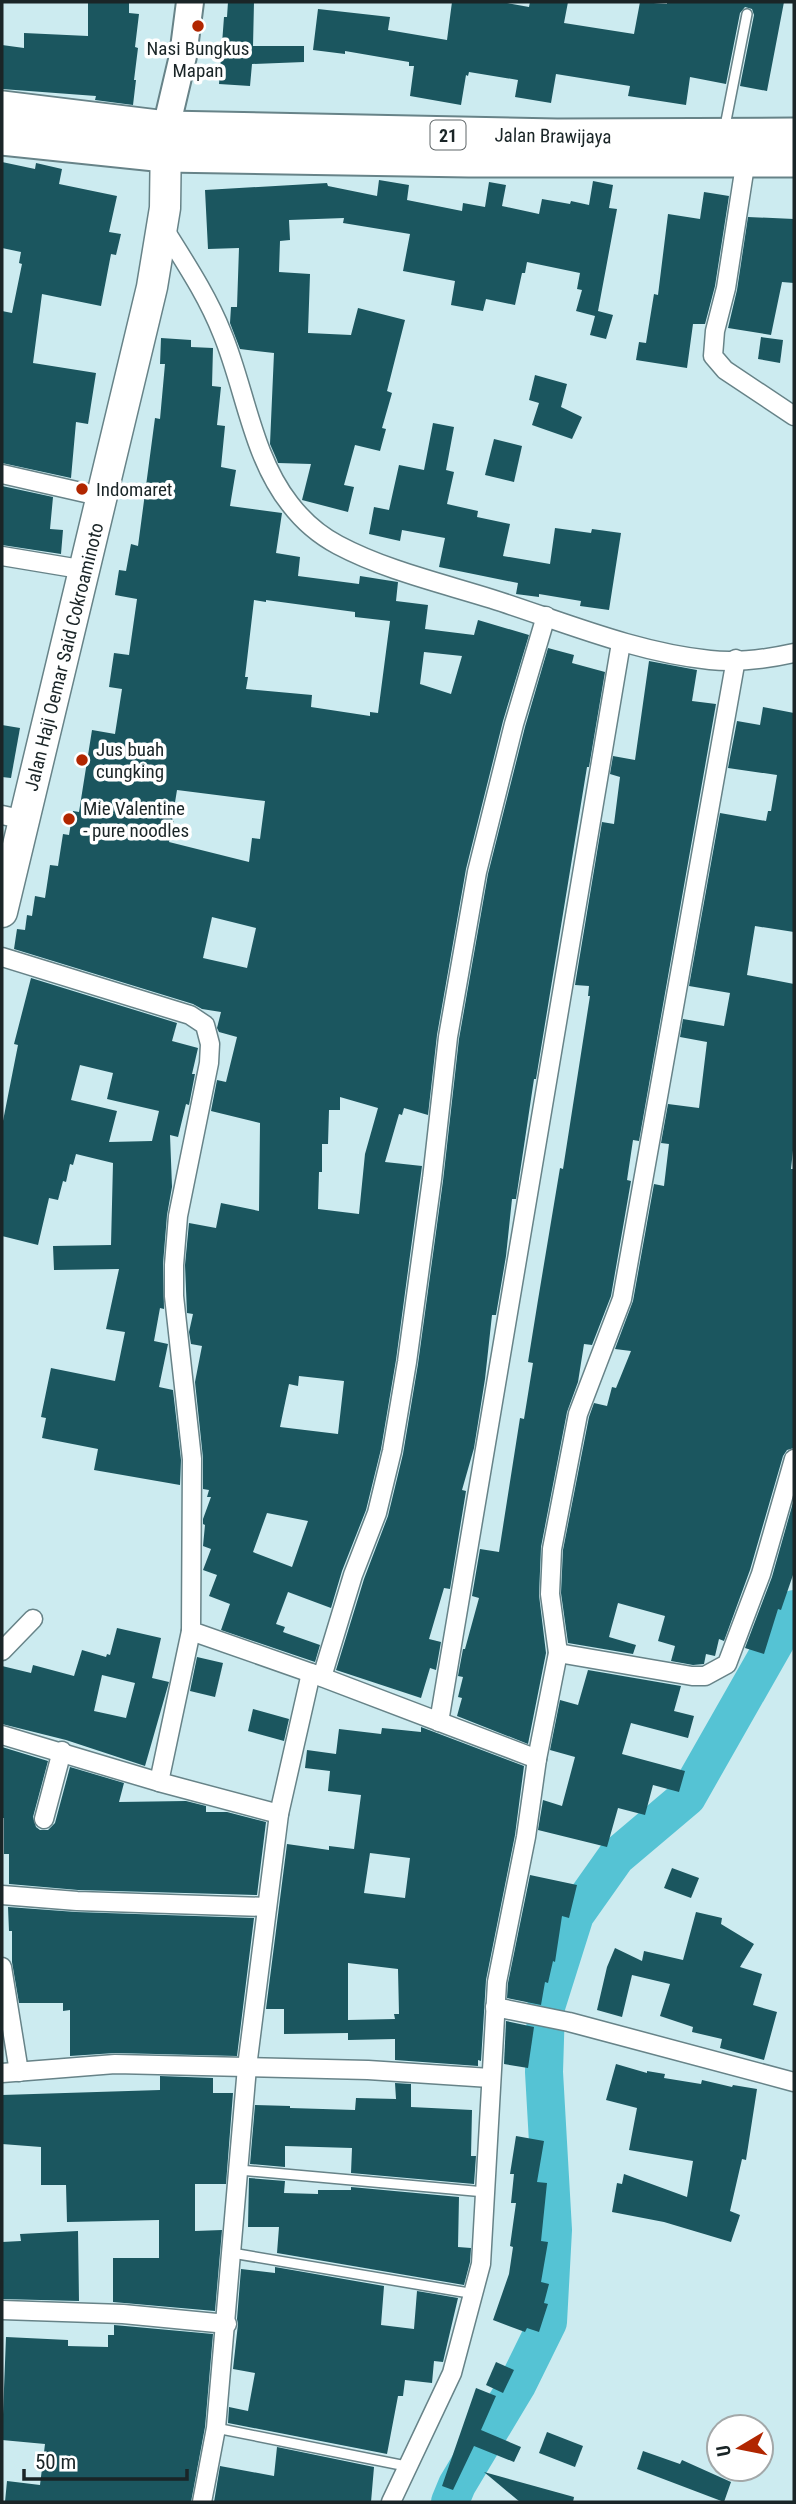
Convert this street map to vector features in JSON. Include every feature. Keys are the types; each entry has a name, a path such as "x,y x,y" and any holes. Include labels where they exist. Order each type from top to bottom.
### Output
{"highway":[{"name":"Jalan Brawijaya","path":"2,108 103,121 165,141 580,148 794,160"},
{"name":"Jalan Brawijaya","path":"580,148 723,136 794,135"},
{"name":"21","path":"2,138 165,141"}],"main road":[{"path":"165,141 183,56 190,2"},
{"name":"Jalan Haji Oemar Said Cokroaminoto","path":"2,912 13,818 86,570 150,299 163,227 165,141"}],"street":[{"path":"746,159 731,263 715,331 713,356 725,370 794,416"},
{"path":"163,227 197,281 223,334 270,471 289,503 312,528 337,545 373,561 621,643 712,660 767,659 794,653"},
{"path":"2,474 103,497"},
{"path":"2,556 86,570"},
{"path":"202,2502 216,2428 247,2067 279,1814 316,1675 377,1513 392,1451 430,1192 448,1037 477,872 514,724 546,616"},
{"path":"439,1722 621,643"},
{"path":"391,2502 452,2373 475,2294 484,2229 497,1982 558,1653 550,1594 552,1549 578,1414 622,1299 736,659"},
{"path":"2,957 190,1015 201,1020 208,1034 209,1063 178,1216 174,1265 174,1296 192,1459 191,1631 159,1782"},
{"path":"558,1653 692,1676 705,1676 727,1664 761,1574 794,1459"},
{"path":"2,1651 33,1619"},
{"path":"191,1631 316,1675 537,1759"},
{"path":"2,1735 159,1782 279,1814"},
{"path":"44,1819 62,1751"},
{"path":"2,1895 77,1901 267,1907"},
{"path":"2,1967 11,2072 115,2064 368,2070 490,2078"},
{"path":"495,2007 569,2022 794,2082"},
{"path":"2,2310 123,2314 227,2324"}],"lane":[{"path":"723,136 747,14"},
{"path":"239,2170 485,2192"},
{"path":"232,2253 475,2294"},
{"path":"216,2428 406,2466"}],"building":[{"path":"88,2 129,2 129,13 139,14 133,105 95,100 96,96 2,89 2,45 24,48 24,33 88,36"},
{"path":"228,2 254,2 253,46 304,46 304,62 252,64 250,86 219,84 224,17 227,17"},
{"path":"452,2 501,2 529,7 530,2 568,2 564,23 634,34 640,2 784,2 767,91 740,86 754,15 752,9 745,7 740,13 726,84 690,77 686,105 628,96 630,86 556,74 551,103 515,97 518,80 469,72 468,76 466,75 461,105 410,96 414,66 409,66 409,62 345,51 345,54 313,50 318,9 390,17 388,30 447,40"},
{"path":"2,162 35,169 36,163 62,169 59,184 117,196 109,232 121,234 116,255 111,254 101,306 42,294 33,363 96,373 88,424 76,422 71,478 2,463 2,311 12,313 22,264 19,263 21,252 2,248"},
{"path":"379,180 409,185 407,200 462,211 463,203 485,207 489,182 506,185 502,206 539,214 542,199 589,205 593,181 613,185 609,208 617,209 598,311 613,315 606,339 590,335 595,316 576,311 582,290 577,289 580,273 527,262 515,305 486,299 483,311 451,305 455,281 403,271 410,234 343,223 344,218 289,220 290,240 280,241 279,272 310,274 308,333 351,335 358,308 405,320 387,391 392,393 382,428 386,429 380,451 355,445 344,485 354,487 348,512 302,500 311,464 278,463 270,444 274,353 240,349 230,323 231,307 237,307 239,248 208,249 205,190 327,183 328,186 377,196"},
{"path":"704,192 729,196 715,286 705,324 693,324 687,368 636,360 639,342 646,343 654,294 658,295 668,214 700,219"},
{"path":"748,217 794,219 794,283 782,282 771,335 728,328 737,290"},
{"path":"761,337 783,340 780,363 758,359"},
{"path":"161,338 191,340 191,347 213,348 212,386 221,387 217,425 225,426 221,467 236,470 230,506 282,513 276,553 300,557 298,576 359,584 360,576 398,582 396,601 428,605 425,629 474,635 478,620 529,635 503,721 466,869 437,1035 428,1115 404,1108 402,1115 399,1114 385,1162 422,1166 396,1360 381,1449 366,1510 331,1608 288,1592 276,1624 285,1627 283,1632 320,1645 315,1662 221,1630 230,1604 209,1596 217,1575 203,1570 211,1549 203,1546 203,1519 211,1497 207,1497 209,1490 203,1489 203,1458 195,1382 202,1346 191,1344 189,1332 193,1314 187,1313 185,1265 189,1223 216,1228 221,1203 259,1211 260,1123 211,1111 217,1080 226,1082 237,1037 219,1032 217,1028 221,1012 202,1009 14,949 17,929 25,930 27,915 32,916 35,896 45,898 50,865 58,866 63,834 69,835 73,811 79,812 92,730 115,734 122,689 109,687 114,653 129,655 137,599 115,595 119,570 126,571 131,544 138,546 155,418 160,419 165,364 160,364","holes":["254,600 355,612 355,617 390,621 378,713 370,712 370,716 311,707 312,695 246,689 248,677 245,677","424,652 462,656 451,694 420,684","177,790 265,801 260,839 252,838 249,862 169,842","212,917 256,928 247,968 203,958","340,1097 378,1108 365,1154 359,1214 318,1209 322,1144 328,1144 329,1110 340,1110","299,1376 344,1381 338,1434 280,1427 289,1384 298,1386","267,1513 308,1521 292,1567 253,1552"]},
{"path":"535,375 567,384 561,407 582,417 572,439 532,425 539,403 529,400"},
{"path":"433,423 454,427 446,470 454,472 447,504 478,511 477,517 510,524 503,556 550,564 555,528 591,533 592,529 621,533 609,610 580,606 581,601 539,594 539,597 516,594 518,583 439,567 445,538 402,530 400,541 369,534 374,507 389,510 399,465 424,470"},
{"path":"494,439 522,446 514,482 485,475"},
{"path":"2,486 53,497 50,529 63,530 61,554 2,545"},
{"path":"548,648 574,655 572,663 605,672 534,1079 516,1199 512,1199 496,1315 492,1315 474,1448 462,1490 466,1491 450,1589 444,1588 429,1639 441,1642 436,1670 430,1668 421,1698 336,1670 364,1579 388,1516 403,1454 443,1181 459,1039 488,874"},
{"path":"649,661 697,670 692,701 716,704 639,1141 633,1140 627,1180 631,1181 611,1296 592,1345 584,1344 578,1382 567,1412 541,1547 539,1595 546,1653 528,1744 457,1716 462,1698 458,1697 463,1677 458,1676 463,1649 479,1598 472,1596 480,1549 499,1552 520,1418 524,1419 533,1363 528,1362 560,1168 563,1169 590,996 589,986 575,985 602,822 614,824 620,777 610,774 613,756 635,760"},
{"path":"763,707 794,713 794,932 755,926 747,975 794,984 794,1141 791,1169 794,1169 794,1448 787,1450 783,1456 750,1570 724,1641 719,1639 715,1656 706,1654 704,1664 693,1665 671,1661 675,1646 658,1641 665,1616 618,1603 609,1637 636,1645 633,1654 568,1643 561,1593 563,1550 589,1417 594,1403 607,1406 612,1387 616,1388 631,1351 615,1349 633,1301 654,1184 664,1186 669,1144 661,1143 668,1104 699,1108 707,1042 680,1037 683,1019 724,1026 730,993 689,986 720,813 766,821 768,811 771,811 777,775 728,768 737,721 760,725"},
{"path":"2,725 20,728 11,778 2,777"},
{"path":"31,978 177,1023 172,1041 198,1048 189,1105 186,1104 178,1137 170,1135 172,1187 163,1264 164,1309 160,1308 154,1341 168,1344 159,1387 173,1390 181,1460 180,1485 94,1470 98,1449 42,1438 46,1418 41,1417 51,1368 115,1381 125,1332 106,1329 119,1269 54,1270 53,1246 111,1245 113,1163 76,1154 73,1165 70,1164 66,1182 63,1181 58,1200 49,1198 38,1245 2,1236 2,1126 18,1045 14,1044","holes":["80,1065 113,1073 107,1099 159,1111 152,1141 109,1142 117,1111 71,1100"]},
{"path":"794,1499 794,1572 781,1610 778,1609 764,1654 745,1648 772,1577"},
{"path":"117,1628 161,1638 152,1678 169,1682 145,1766 66,1740 2,1724 2,1666 31,1673 33,1665 74,1676 82,1650 106,1657 107,1654 110,1655","holes":["102,1675 135,1683 126,1718 94,1711"]},
{"path":"197,1657 223,1663 215,1697 190,1691"},
{"path":"588,1670 681,1686 674,1711 694,1716 688,1738 631,1723 622,1754 685,1771 679,1792 653,1785 645,1815 618,1808 607,1847 538,1830 543,1800 562,1806 575,1757 550,1750 560,1700 578,1705"},
{"path":"253,1709 289,1719 284,1741 248,1731"},
{"path":"421,1727 524,1766 515,1835 486,1980 481,2061 478,2060 478,2066 395,2060 395,2039 348,2040 348,2033 284,2034 284,2009 266,2009 287,1844 329,1850 329,1846 354,1849 361,1795 328,1791 330,1771 305,1768 307,1750 336,1754 339,1729 381,1734 382,1728 421,1732","holes":["370,1853 410,1858 405,1898 364,1893","348,1963 398,1969 399,2014 394,2014 395,2019 348,2020"]},
{"path":"2,1747 48,1761 33,1817 40,1830 48,1830 55,1823 70,1767 124,1783 119,1802 186,1801 206,1806 206,1812 227,1812 266,1822 257,1895 78,1890 9,1884 9,1854 4,1854 2,1818"},
{"path":"672,1868 699,1878 691,1898 664,1888"},
{"path":"530,1875 577,1885 569,1918 562,1916 555,1962 553,1961 548,1983 545,1982 541,2005 507,1998"},
{"path":"8,1907 254,1918 237,2056 115,2053 70,2056 70,2010 63,2011 63,2003 19,2003 12,1962 12,1931 9,1931"},
{"path":"696,1912 722,1918 721,1924 754,1944 740,1967 762,1974 753,2005 777,2012 764,2060 720,2048 722,2039 692,2032 693,2027 660,2016 670,1984 632,1975 622,2017 597,2010 607,1967 615,1948 642,1961 644,1951 683,1960"},
{"path":"506,2021 534,2027 528,2068 504,2064"},
{"path":"616,2064 647,2073 665,2074 664,2078 701,2084 702,2080 757,2089 746,2160 742,2159 730,2211 740,2215 731,2242 664,2222 612,2212 617,2183 622,2184 624,2174 687,2197 693,2161 629,2150 637,2108 606,2100"},
{"path":"160,2076 213,2078 213,2093 233,2093 226,2184 195,2184 195,2231 222,2230 215,2311 113,2302 113,2258 159,2258 159,2220 67,2222 66,2185 41,2185 41,2147 2,2144 2,2095 160,2090"},
{"path":"395,2083 411,2084 411,2107 472,2110 471,2156 476,2156 474,2184 351,2173 352,2148 285,2146 285,2167 250,2164 255,2105 355,2110 356,2098 396,2099"},
{"path":"516,2136 544,2141 537,2182 547,2183 541,2241 548,2242 541,2282 549,2284 544,2303 548,2304 539,2332 527,2328 525,2332 493,2320 509,2274 513,2247 510,2246 516,2203 511,2203 514,2174 510,2174"},
{"path":"249,2178 285,2181 284,2193 318,2194 318,2190 351,2190 351,2187 459,2197 458,2247 471,2248 464,2285 277,2253 279,2227 248,2227"},
{"path":"78,2231 79,2301 2,2299 2,2242 21,2241 20,2234"},
{"path":"275,2267 384,2286 381,2325 414,2329 417,2291 458,2298 443,2362 434,2361 432,2383 405,2380 403,2396 398,2396 387,2454 228,2423 229,2407 248,2411 255,2373 233,2369 241,2269 275,2273"},
{"path":"114,2325 213,2334 205,2427 191,2502 5,2502 7,2481 40,2485 45,2444 2,2440 6,2337 68,2340 68,2346 108,2347 108,2335 114,2335"},
{"path":"496,2362 514,2370 503,2393 486,2385"},
{"path":"476,2388 496,2396 481,2430 521,2447 514,2462 474,2446 453,2490 442,2486"},
{"path":"547,2432 583,2446 575,2467 539,2453"},
{"path":"277,2447 374,2467 371,2502 214,2502 220,2466 274,2476"},
{"path":"643,2451 680,2464 682,2460 705,2470 705,2483 731,2483 724,2502 637,2469"},
{"path":"484,2472 574,2497 573,2502 520,2502"}],"waterway":[{"path":"450,2502 457,2485 517,2385 548,2322 553,2230 544,2072 546,2007 575,1915 616,1857 687,1797 794,1609"}],"place":[{"name":"Nasi Bungkus Mapan","path":"198,26"},
{"name":"Indomaret","path":"82,489"},
{"name":"Jus buah cungking","path":"82,760"},
{"name":"Mie Valentine - pure noodles","path":"69,819"}]}
